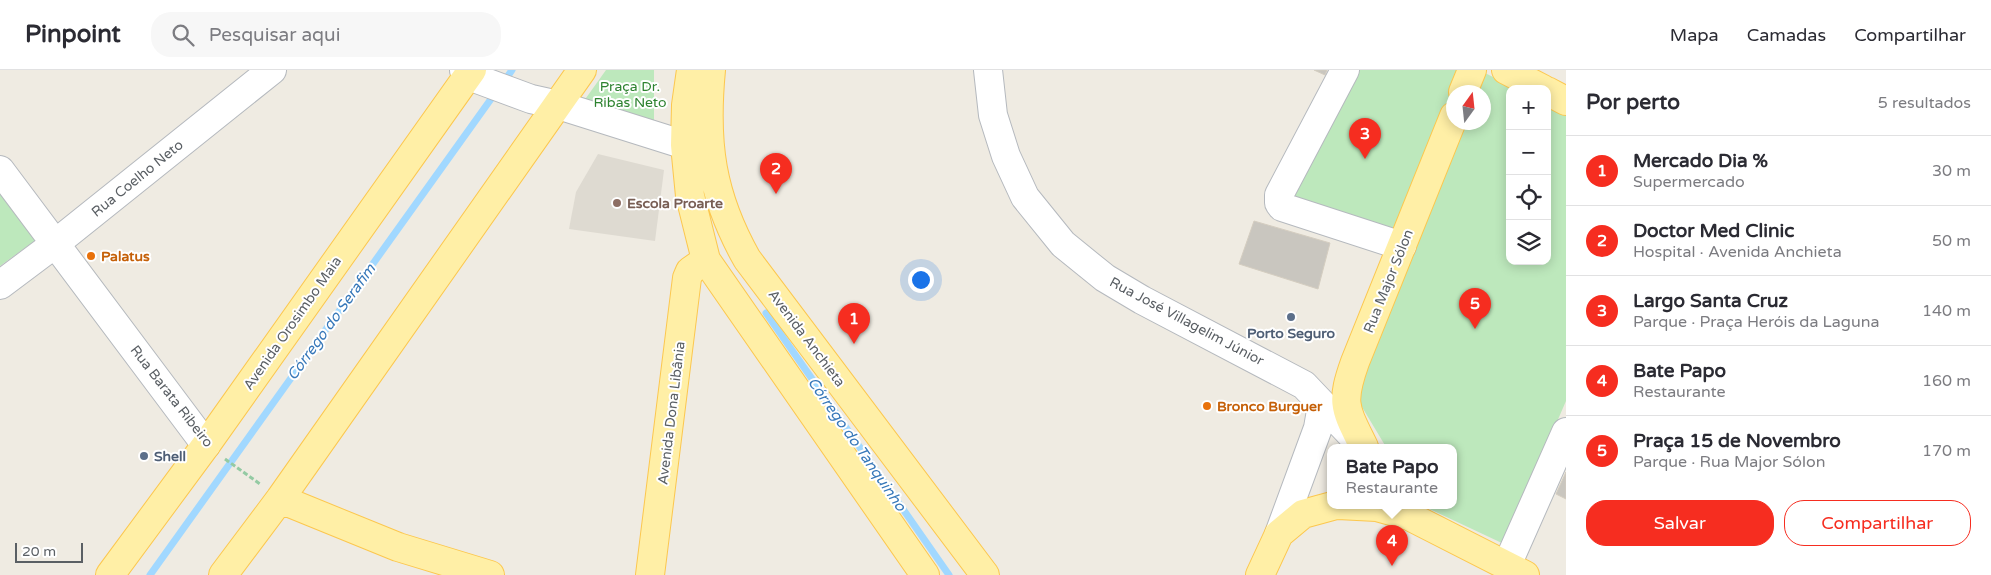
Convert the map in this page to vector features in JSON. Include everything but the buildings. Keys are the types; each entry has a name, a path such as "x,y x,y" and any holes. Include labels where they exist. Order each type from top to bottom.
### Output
{"main road":[{"path":"223,575 280,499 582,70"},
{"path":"691,70 686,105 685,145 690,196 708,263 925,575"},
{"name":"Avenida Anchieta","path":"711,70 708,115 710,157 714,181 732,233 747,259 985,575"},
{"path":"1466,85 1472,70"},
{"path":"1506,70 1534,85"},
{"name":"Avenida Orosimbo Maia","path":"110,575 473,75"},
{"path":"1551,93 1566,101"},
{"name":"Rua Major Sólon","path":"1362,444 1345,403 1346,389 1355,362 1448,130"},
{"name":"Avenida Dona Libânia","path":"650,575 687,278 690,271 708,263"},
{"path":"280,499 398,547 490,575"},
{"path":"1260,575 1279,534 1304,514 1327,508"},
{"path":"1388,509 1416,514 1516,570"}],"street":[{"name":"Rua Coelho Neto","path":"0,285 56,243 272,70"},
{"name":"Rua José Villagelim Júnior","path":"988,70 993,115 1006,156 1025,197 1063,244 1105,278 1142,300 1304,385 1320,417 1359,444"},
{"path":"1345,70 1279,195 1279,203 1282,207 1402,246"},
{"path":"473,75 532,99 558,105 685,145"},
{"name":"Rua Barata Ribeiro","path":"0,170 206,445"},
{"path":"1279,534 1320,417"},
{"path":"1516,570 1566,432"}],"path":[{"name":"Rua Barata Ribeiro","path":"206,445 280,499"}],"shaded area":[{"name":"Escola Proarte","path":"598,154 664,170 655,241 569,229 576,192"}],"green space":[{"name":"Praça Dr. Ribas Neto","path":"606,70 654,70 654,125 581,105"},
{"path":"1343,70 1472,70 1460,85 1446,85 1447,130 1402,245 1271,202"},
{"path":"1485,73 1509,85 1506,85 1506,265 1551,265 1551,105 1566,112 1566,401 1504,544 1430,509 1457,509 1457,444 1384,444 1356,397 1462,130 1491,130 1491,85 1480,85"},
{"path":"0,187 40,237 0,266"}],"waterway":[{"name":"Córrego do Serafim","path":"503,83 512,70"},
{"name":"Córrego do Serafim","path":"150,575 496,92"},
{"name":"Córrego do Tanquinho","path":"766,313 949,575"}],"place":[{"name":"Largo Santa Cruz","path":"1365,159"},
{"name":"Doctor Med Clinic","path":"776,194"},
{"name":"Escola Proarte","path":"617,203"},
{"name":"Palatus","path":"91,256"},
{"name":"Porto Seguro","path":"1291,317"},
{"name":"Praça 15 de Novembro","path":"1475,329"},
{"name":"Mercado Dia %","path":"854,344"},
{"name":"Bronco Burguer","path":"1207,406"},
{"name":"Shell","path":"144,456"},
{"name":"Bate Papo","path":"1392,566"}]}
